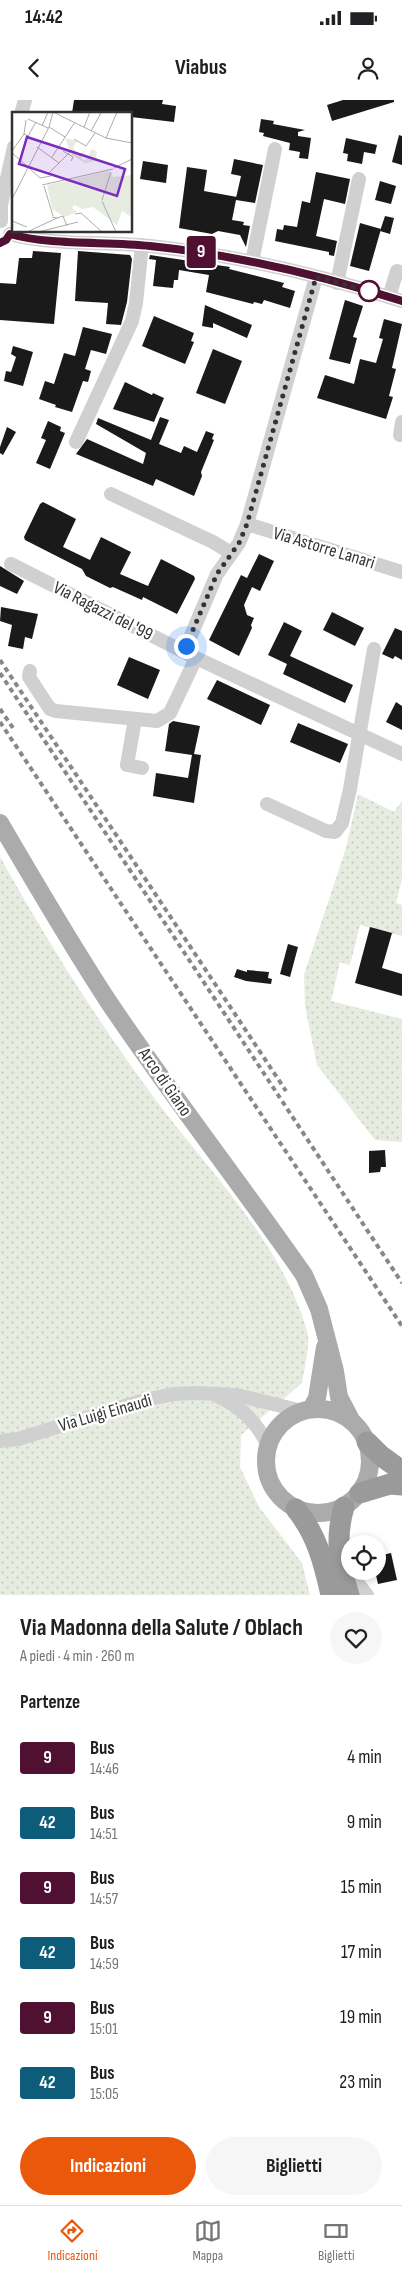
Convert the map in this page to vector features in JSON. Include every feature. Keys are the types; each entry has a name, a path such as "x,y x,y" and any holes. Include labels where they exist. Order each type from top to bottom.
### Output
{"highway":[{"path":"367,1442 380,1455 402,1471"},
{"path":"360,1493 390,1484 402,1485"},
{"path":"344,1507 340,1521 338,1545 342,1574 349,1595"},
{"path":"296,1509 306,1522 317,1544 331,1595"}],"main road":[{"name":"Arco di Giano","path":"0,823 41,894 108,1000 168,1088 304,1275 319,1309 335,1371 339,1397 351,1420"},
{"name":"Arco di Giano","path":"307,1410 317,1398 326,1339"},
{"path":"307,1410 332,1411 351,1420 367,1442 371,1459 368,1477 360,1493 344,1507 329,1513 312,1514 296,1509 281,1498 270,1483 266,1464 268,1446 277,1429 288,1418 307,1410"}],"street":[{"path":"252,262 275,149"},
{"path":"12,156 1,205 0,221 8,226 5,238 142,245 214,254 316,277 395,299 396,271 402,273"},
{"path":"337,283 359,179"},
{"path":"76,442 132,321 136,303 142,245"},
{"path":"30,671 29,677 50,709 56,711 157,721 170,713 217,574 239,543 247,524 316,277"},
{"path":"111,494 213,542 231,553"},
{"name":"Via Astorre Lanari","path":"247,524 402,572"},
{"name":"Via Ragazzi del '99","path":"11,564 190,655 402,754"},
{"path":"267,804 326,831 335,832 342,823 360,735 374,649"},
{"path":"135,719 127,766 142,768"},
{"name":"Via Luigi Einaudi","path":"0,1441 18,1438 141,1401 172,1394 236,1395 307,1410"},
{"name":"Via Luigi Einaudi","path":"212,1394 232,1403 260,1428 268,1446"},
{"path":"338,1545 349,1572 367,1595"}],"shaded area":[{"path":"358,794 394,812 402,801 402,879 396,903 402,905 402,936 360,925 350,965 340,962 331,1001 402,1019 402,1142 375,1140 317,1065 305,1006 304,975 346,848"},
{"path":"0,857 93,1011 155,1099 242,1209 280,1268 295,1299 308,1336 308,1349 302,1383 241,1435 240,1467 259,1507 302,1563 310,1595 0,1595"}],"building":[{"path":"74,100 163,100 162,104 176,106 174,122 132,117 132,112 72,112"},
{"path":"343,100 394,100 394,102 332,121 327,105"},
{"path":"261,119 274,121 273,124 305,130 298,132 298,136 311,138 308,159 299,158 300,152 289,150 290,143 263,136 264,133 259,132"},
{"path":"399,135 402,136 402,165 392,162"},
{"path":"346,138 377,145 375,154 364,152 362,164 347,161 348,154 343,153"},
{"path":"234,159 263,165 255,203 236,200 232,220 244,222 243,225 250,226 246,247 240,235 218,231 212,234 179,228 187,167 207,170 204,191 236,197 241,176 231,174"},
{"path":"143,161 168,165 166,183 140,179"},
{"path":"316,172 350,179 345,204 324,199 316,236 337,241 334,256 329,255 329,252 275,241 277,229 283,230 284,225 297,227 302,201 310,203"},
{"path":"380,181 396,186 391,204 375,200"},
{"path":"385,216 394,218 390,234 380,231"},
{"path":"360,223 381,229 369,271 350,266"},
{"path":"33,251 61,253 54,324 0,320 0,283 16,284 19,258 32,258"},
{"path":"78,251 130,255 132,259 127,302 121,325 106,324 108,303 75,301"},
{"path":"150,255 230,267 229,269 284,283 282,287 295,291 290,308 264,300 262,304 254,302 253,304 206,292 209,275 179,270 178,280 174,280 173,288 153,286 156,260 149,259"},
{"path":"345,300 363,306 353,337 357,338 350,364 329,359"},
{"path":"205,305 252,325 247,338 213,323 213,328 202,326"},
{"path":"154,316 194,333 191,341 194,342 185,364 142,346"},
{"path":"384,319 402,324 392,368 396,369 389,396 393,397 386,419 317,398 325,375 354,384 360,359 376,363 383,339 379,338"},
{"path":"83,327 112,334 106,354 91,350 85,369 91,371 88,382 83,381 72,412 55,407 56,405 39,399 45,381 54,384 64,353 75,356"},
{"path":"13,346 33,352 23,386 4,381 6,371 11,372 16,357 11,354"},
{"path":"213,349 242,361 225,404 196,393"},
{"path":"125,382 152,395 153,393 164,398 154,422 113,409"},
{"path":"160,417 169,420 159,444 181,453 184,446 197,452 206,431 214,434 212,439 214,440 194,496 156,479 153,486 76,454 87,439 143,464 146,453 96,424 98,418 151,440"},
{"path":"48,421 61,427 60,431 65,433 50,469 36,463 46,440 41,438"},
{"path":"7,427 16,432 3,455 0,453 0,447"},
{"path":"43,502 76,519 63,547 90,560 101,537 131,552 120,574 148,586 161,559 194,576 195,579 177,614 143,597 142,600 113,587 110,588 86,576 82,569 25,540 24,537 40,504"},
{"path":"259,554 274,561 260,591 252,587 244,605 247,615 254,618 251,625 252,628 239,656 209,640 241,575 247,578"},
{"path":"0,566 24,581 17,594 0,586"},
{"path":"1,607 38,614 32,639 25,637 23,649 8,646 12,625 0,621"},
{"path":"332,612 364,628 355,646 323,630"},
{"path":"284,622 302,631 290,656 353,685 345,703 283,674 287,664 268,655"},
{"path":"395,628 402,631 402,660 395,656 393,659 382,654"},
{"path":"129,657 160,670 148,699 117,685"},
{"path":"217,680 270,705 261,725 207,699"},
{"path":"396,702 402,706 402,730 386,722"},
{"path":"173,721 200,726 194,754 201,755 194,803 153,796 156,773 188,778 192,755 165,751 169,724"},
{"path":"298,723 348,744 340,763 290,742"},
{"path":"370,927 392,933 382,968 402,974 402,996 355,983"},
{"path":"288,944 298,947 290,977 280,974"},
{"path":"237,969 247,972 247,970 269,972 268,978 272,979 271,984 246,981 234,977"},
{"path":"385,1150 386,1167 381,1167 380,1172 369,1173 369,1151"},
{"path":"391,1553 397,1580 378,1584 377,1580 386,1580 386,1554"}],"railway":[{"path":"0,660 286,1091"},
{"path":"0,673 402,1283"},
{"path":"0,709 13,728"},
{"path":"0,722 402,1326"}],"bus line":[{"name":"9","path":"0,243 4,242 10,234 19,237 71,242 142,245 206,252 307,275 402,301"}],"route":[{"path":"186,646 217,574 223,563 236,548 247,524 316,277 369,291"}]}
